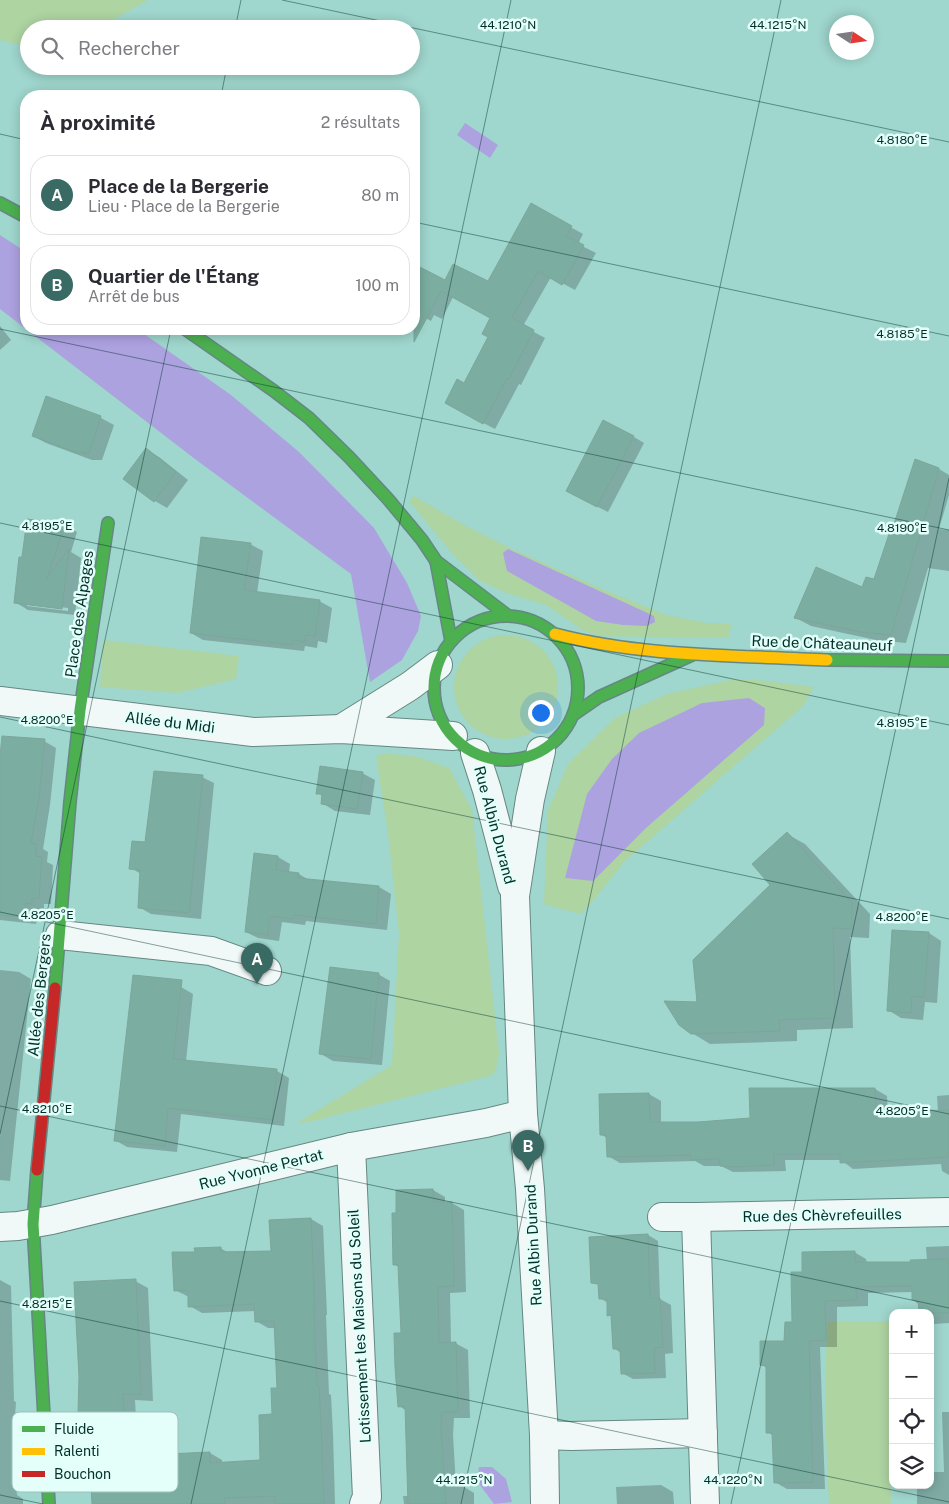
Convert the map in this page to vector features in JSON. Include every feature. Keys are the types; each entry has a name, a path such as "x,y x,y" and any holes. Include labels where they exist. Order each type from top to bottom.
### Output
{"main road":[{"path":"0,203 20,214"},
{"path":"194,335 309,418 388,499 422,540 436,562 507,615"},
{"name":"Place des Alpages","path":"80,710 108,523"},
{"path":"436,562 451,642"},
{"path":"507,615 532,620 555,634 566,647 574,663 578,680 578,698 573,715 560,735 541,751 525,757 508,760 491,758 475,753 453,736 444,724 434,696 434,680 438,665 443,653 451,642 467,627 486,618 507,615"},
{"name":"Rue de Châteauneuf","path":"555,634 612,647 694,654 829,660 949,661"},
{"name":"Rue de Châteauneuf","path":"573,715 599,697 694,654"},
{"name":"Allée des Bergers","path":"33,1224 60,935 70,802 80,710"},
{"path":"33,1224 44,1412"}],"street":[{"name":"Allée du Midi","path":"341,729 410,686 438,665"},
{"name":"Allée du Midi","path":"0,701 253,732 341,729 453,736"},
{"name":"Rue Albin Durand","path":"541,751 530,799 515,896 523,1114 544,1435 545,1504"},
{"name":"Rue Albin Durand","path":"475,753 487,790 515,896"},
{"path":"60,935 210,951 267,970"},
{"name":"Rue Yvonne Pertat","path":"0,1227 33,1224 351,1147 486,1123 523,1114"},
{"name":"Lotissement les Maisons du Soleil","path":"351,1147 367,1497 364,1504"},
{"name":"Rue des Chèvrefeuilles","path":"662,1217 949,1212"},
{"path":"696,1217 705,1504"},
{"path":"544,1435 703,1433"}],"green space":[{"path":"0,0 148,0 113,20 20,20 20,45 0,40"},
{"path":"414,496 464,525 510,548 604,590 666,615 707,623 731,624 729,638 600,636 584,631 546,605 506,593 479,580 452,553 409,501"},
{"path":"506,635 526,639 543,650 554,667 558,687 554,707 543,724 526,735 506,739 486,735 469,724 458,707 454,687 458,667 469,650 486,639"},
{"path":"103,640 239,656 236,679 177,693 100,687"},
{"path":"730,680 758,680 814,687 803,706 624,862 589,906 580,914 544,904 548,810 568,764 615,718 667,694"},
{"path":"384,753 418,757 449,768 472,810 499,1052 497,1066 493,1075 486,1077 309,1122 297,1123 392,1065 399,933 388,833 376,757"},
{"path":"889,1321 889,1489 891,1489 891,1504 829,1504 825,1412 827,1322"}],"shaded area":[{"path":"465,123 498,145 490,158 457,135"},
{"path":"0,235 20,248 20,324 0,309"},
{"path":"34,335 146,335 231,395 299,452 374,528 407,583 421,616 418,631 402,660 370,682 351,574 195,459"},
{"path":"508,549 654,616 655,622 647,626 596,621 507,571 503,553"},
{"path":"749,698 765,708 764,725 646,828 593,881 565,878 587,794 612,759 639,733 702,703"},
{"path":"479,1467 492,1467 506,1479 512,1502 494,1504 477,1481"}],"building":[{"path":"531,203 572,226 566,236 584,245 562,285 538,271 512,318 534,330 483,424 445,403 457,379 464,383 488,337 482,334 490,318 441,291 420,331 420,267 445,280 453,264 488,281"},
{"path":"46,396 101,416 89,453 78,453 32,436"},
{"path":"603,420 634,436 597,507 566,491"},
{"path":"146,448 176,472 154,502 123,479"},
{"path":"915,459 939,468 891,635 860,632 794,618 816,567 862,587 866,577 874,579"},
{"path":"27,519 65,524 47,578 69,549 62,609 14,603 19,557 22,557"},
{"path":"201,537 251,543 244,590 320,600 315,636 306,635 305,642 293,640 292,645 190,633"},
{"path":"2,736 45,739 39,798 31,843 37,844 35,856 42,857 39,898 32,898 32,904 26,903 24,917 0,915 0,756"},
{"path":"320,766 363,772 357,809 321,804 322,794 316,794"},
{"path":"154,771 203,775 189,913 138,908 140,870 129,869 132,841 145,842"},
{"path":"787,832 852,903 851,929 833,928 835,1018 779,1020 780,1031 691,1034 679,1025 664,1001 697,1002 693,960 770,885 752,864"},
{"path":"254,853 278,856 276,870 299,873 298,878 379,886 376,924 294,915 293,919 270,916 268,935 245,932"},
{"path":"892,930 929,932 924,997 912,996 911,1013 887,1011"},
{"path":"330,967 379,973 371,1059 319,1054"},
{"path":"133,975 182,980 173,1059 277,1069 272,1120 168,1108 165,1146 114,1141"},
{"path":"749,1088 875,1088 876,1112 949,1110 949,1157 840,1163 840,1154 774,1154 774,1165 735,1167 720,1166 719,1159 691,1160 691,1155 607,1157 606,1135 600,1135 599,1094 649,1093 650,1122 698,1122 750,1118"},
{"path":"433,1189 434,1202 452,1202 454,1286 438,1287 439,1343 456,1342 458,1412 442,1412 441,1427 446,1504 408,1504 405,1406 398,1407 395,1367 394,1333 401,1333 398,1265 393,1265 392,1213 396,1213 396,1190"},
{"path":"311,1218 317,1386 319,1386 324,1504 275,1504 275,1496 224,1498 225,1504 92,1504 91,1492 178,1492 178,1454 210,1452 210,1463 260,1460 259,1415 272,1414 271,1388 277,1388 274,1321 255,1322 254,1304 188,1307 188,1290 174,1291 172,1252 195,1252 194,1248 221,1247 221,1252 271,1251 269,1220"},
{"path":"648,1234 650,1298 660,1298 663,1347 654,1348 655,1373 621,1374 620,1349 613,1349 611,1315 607,1316 607,1299 599,1299 598,1284 591,1283 589,1237"},
{"path":"855,1251 855,1262 911,1262 910,1260 949,1259 949,1313 934,1313 934,1309 919,1309 918,1300 912,1300 912,1286 856,1287 857,1300 825,1301 826,1340 809,1341 813,1482 774,1483 772,1433 766,1433 766,1366 760,1365 760,1341 784,1341 785,1322 792,1322 791,1272 802,1272 802,1252"},
{"path":"136,1279 141,1394 123,1394 124,1412 78,1412 79,1377 74,1282"}],"traffic: fast":[{"path":"0,203 20,214"},
{"path":"194,335 309,418 388,499 422,540 436,561 507,615"},
{"path":"55,988 70,802 80,710 108,523"},
{"path":"436,561 451,641"},
{"path":"506,616 520,617 534,622 546,628 557,637 566,648 572,660 577,674 578,688 577,702 572,716 566,728 557,739 546,748 534,754 520,759 506,760 492,759 478,754 466,748 455,739 446,728 440,716 435,702 434,688 435,674 440,660 446,648 455,637 466,628 478,622 492,617 506,616"},
{"path":"573,715 599,697 692,655"},
{"path":"827,660 949,661"},
{"path":"37,1170 33,1224 44,1412"},
{"path":"48,1492 49,1504"}],"traffic: slow":[{"path":"555,634 588,642 656,651 827,660"}],"traffic: jam":[{"path":"37,1170 55,988"}],"place":[{"name":"Place de la Bergerie","path":"257,984"},
{"name":"Quartier de l'Étang","path":"528,1171"}]}
